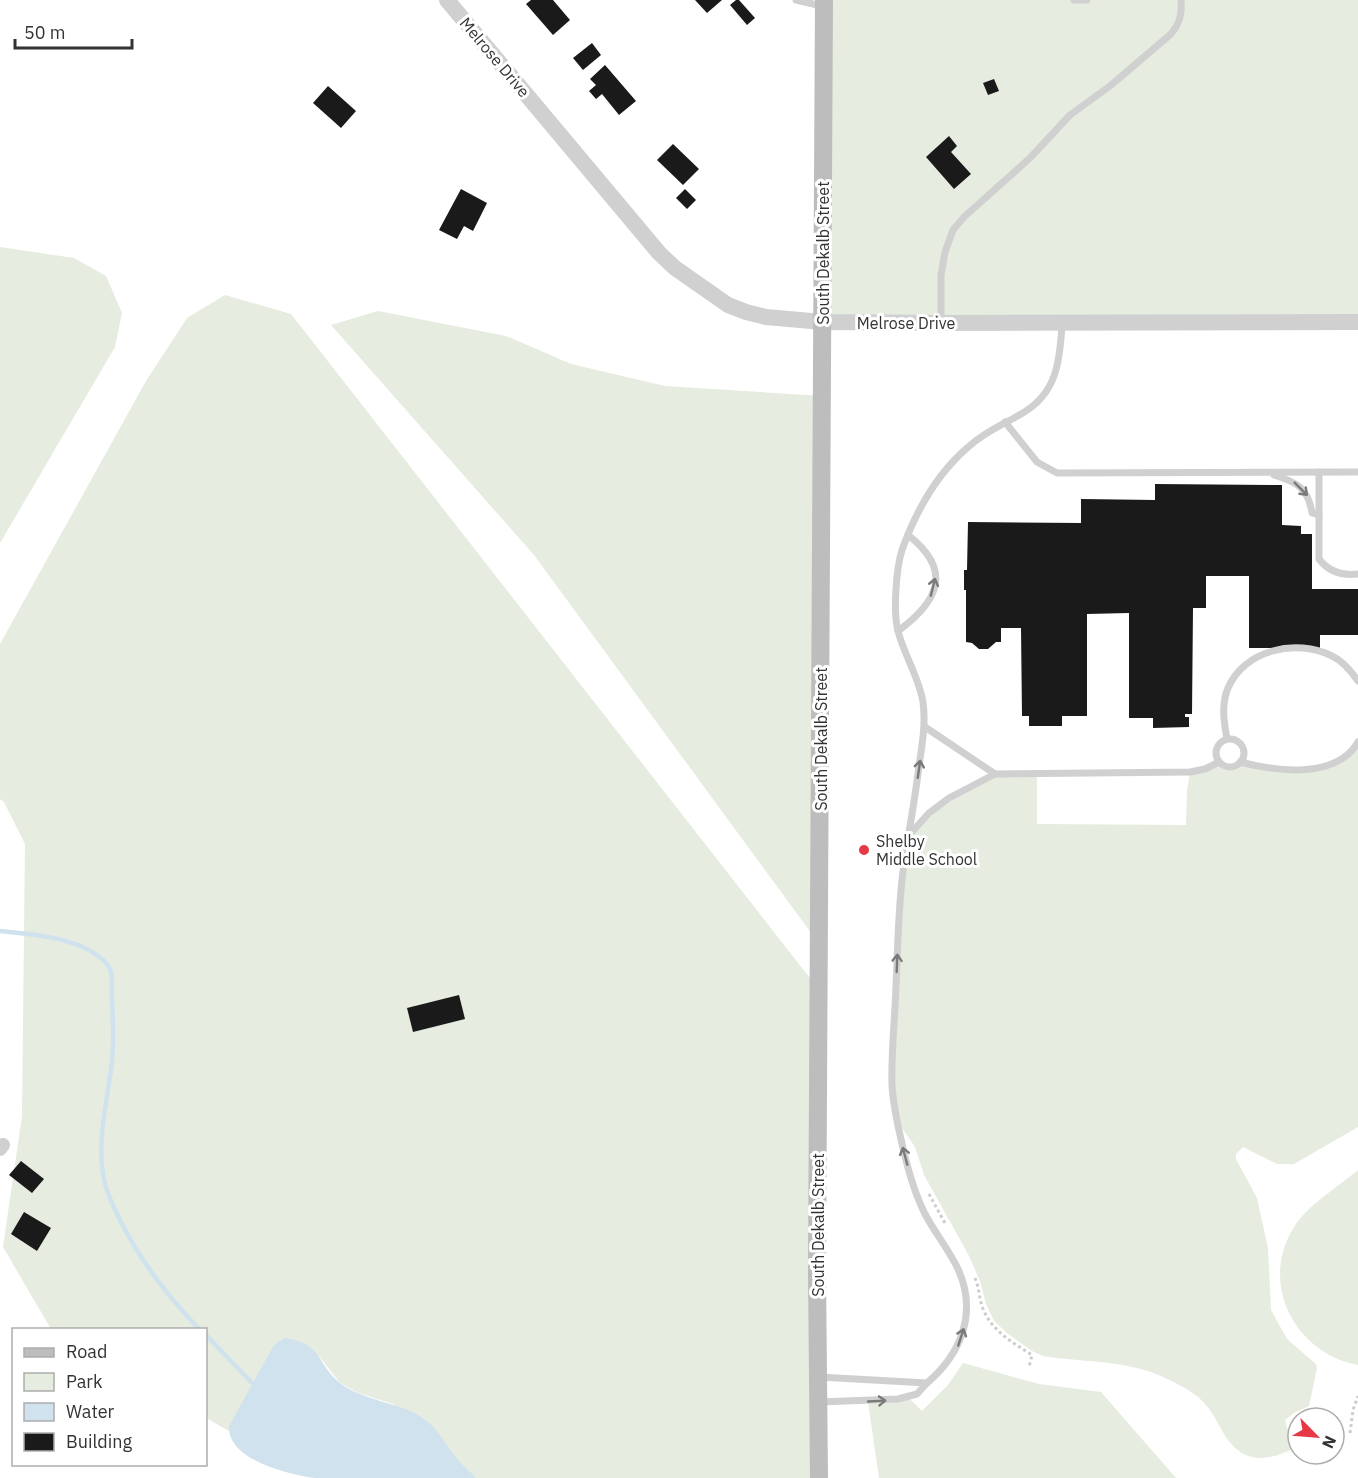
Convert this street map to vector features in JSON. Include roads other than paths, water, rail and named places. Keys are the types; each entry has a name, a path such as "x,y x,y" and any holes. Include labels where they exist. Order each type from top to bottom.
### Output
{"main road":[{"name":"South Dekalb Street","path":"819,1478 817,1273 824,3"}],"street":[{"name":"Melrose Drive","path":"447,0 634,226 675,268 728,305 746,312 766,317 823,322 1062,324 1224,321 1358,322"}],"lane":[{"path":"796,0 824,3"},
{"path":"1074,0 1087,0"},
{"path":"941,323 941,275 945,252 953,230 964,217 1030,158 1070,115 1110,86 1172,34 1179,24 1182,13 1181,0"},
{"path":"819,1402 898,1399 917,1394 951,1359 959,1345 967,1312 966,1296 959,1271 927,1218 914,1188 904,1152 892,1085 899,920 904,866 925,727 918,682 898,632 895,609 901,555 919,508 950,465 967,447 1034,406 1043,397 1050,386 1060,359 1062,324"},
{"path":"1005,422 1037,462 1058,473 1358,472"},
{"path":"1273,472 1274,475 1290,480 1306,493 1310,500 1312,513 1318,515"},
{"path":"1319,472 1319,558 1328,569 1349,575 1358,574"},
{"path":"898,632 926,607 934,591 936,579 935,567 931,558 922,546 908,535"},
{"path":"1227,739 1224,719 1227,689 1247,663 1271,650 1294,648 1330,655 1345,665 1358,681"},
{"path":"925,727 995,774"},
{"path":"910,834 929,813 949,798 995,774 1190,772 1205,769 1219,762 1231,767 1240,762 1244,752 1241,745 1235,740 1227,739 1218,744 1216,751 1219,762"},
{"path":"1240,762 1286,771 1310,770 1343,758 1355,748 1358,742"},
{"path":"819,1377 927,1383"}],"water":[{"path":"285,1338 297,1341 313,1350 333,1376 350,1390 407,1410 428,1422 457,1459 476,1478 314,1478 275,1469 248,1456 231,1438 229,1426 274,1345"}],"waterway":[{"path":"0,931 42,936 71,943 96,954 111,971 113,1045 101,1146 104,1181 116,1212 139,1254 167,1293 198,1328"},
{"path":"207,1336 252,1383"}],"place":[{"name":"Shelby Middle School","path":"864,850"}]}
